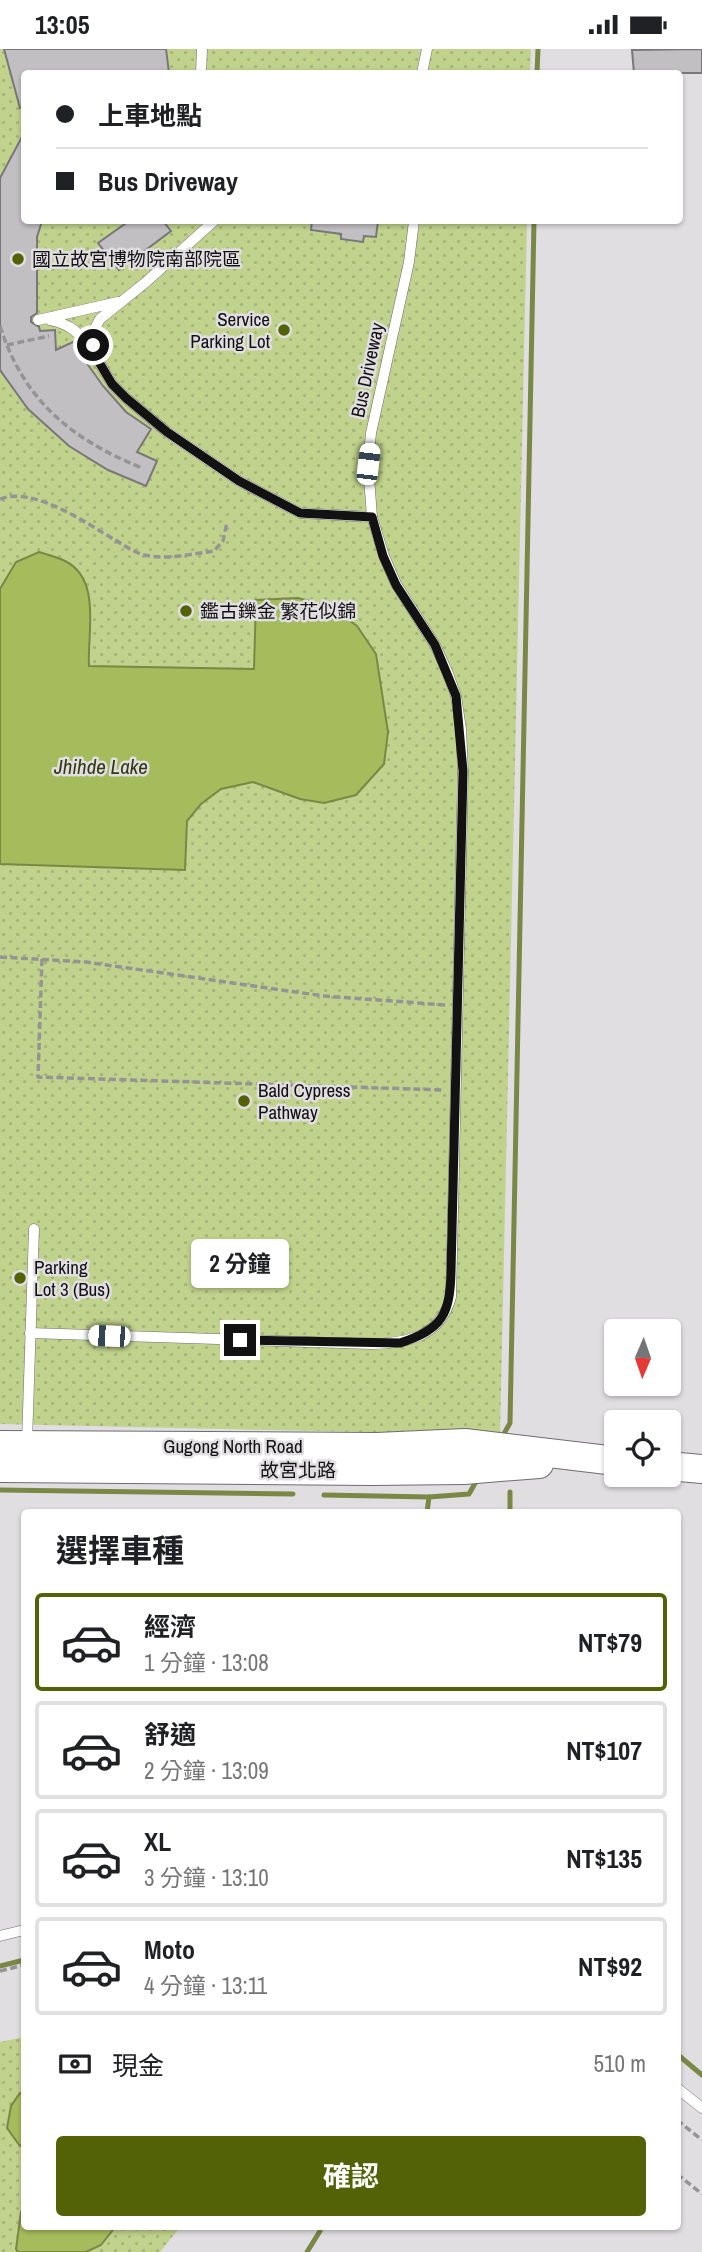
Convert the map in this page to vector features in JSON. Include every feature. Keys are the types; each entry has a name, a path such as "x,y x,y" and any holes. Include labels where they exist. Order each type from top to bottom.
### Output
{"street":[{"name":"故宮北路","path":"13,1445 376,1447 465,1443 604,1460"},
{"name":"故宮北路","path":"0,1468 464,1470 604,1460"},
{"path":"681,1467 702,1469"}],"lane":[{"path":"201,70 202,49"},
{"path":"423,70 427,49"},
{"path":"96,357 93,345 94,330 100,319 211,224"},
{"name":"Bus Driveway","path":"30,1333 400,1343 420,1336 447,1312 450,1297 463,771 456,696 435,645 396,585 383,556 372,517 368,464 371,433 409,262 414,224"},
{"path":"121,301 40,319 59,322 76,331 112,384 126,398 167,432 239,481 300,513 372,517"},
{"path":"13,1445 30,1333 34,1229"},
{"path":"0,1936 21,1931"},
{"path":"681,2091 702,2108"}],"path":[{"path":"0,326 6,345 32,392 71,431 109,454 142,468"},
{"path":"6,345 49,337"},
{"path":"0,499 7,496 32,498 69,513 143,555 172,556 214,551 223,541 227,522"},
{"path":"0,957 86,961 324,996 458,1005"},
{"path":"42,959 38,1077 456,1090"},
{"path":"0,1971 21,1966"},
{"path":"681,2123 702,2140"},
{"path":"681,2177 702,2194"}],"shaded area":[{"name":"國立故宮博物院南部院區","path":"0,49 531,49 530,70 21,70 21,224 527,224 500,1435 0,1424"},
{"path":"21,2038 21,2230 178,2230 160,2252 0,2252 0,2042"}],"water":[{"name":"Jhihde Lake","path":"39,552 65,561 77,569 84,580 90,608 89,666 254,669 256,600 298,598 330,606 357,626 376,654 388,732 384,764 356,795 324,803 300,799 253,782 221,789 201,804 187,821 185,870 0,864 0,589 16,562"},
{"path":"21,2093 20,2146 7,2128 11,2106"},
{"path":"21,2212 21,2230 113,2230 101,2245 86,2252 18,2252 16,2249"}],"building":[{"path":"4,49 166,49 169,70 21,70 20,108"},
{"path":"702,49 702,73 683,73 683,70 634,70 632,50"},
{"name":"國立故宮博物院南部院區","path":"21,139 21,224 41,224 37,237 37,313 31,317 31,322 39,327 40,331 55,330 56,350 75,341 103,386 126,412 151,429 137,452 157,461 146,486 108,470 69,446 28,409 0,370 0,178"},
{"path":"125,224 165,224 171,231 119,270 98,243"},
{"path":"312,224 378,224 376,237 364,236 363,242 341,239 341,234 311,230"}],"waterway":[{"path":"537,70 538,49"},
{"path":"501,1439 510,1423 534,224"},
{"path":"429,1497 469,1494 478,1478"},
{"path":"0,1490 293,1494"},
{"path":"510,1492 510,1509"},
{"path":"324,1495 429,1497 427,1509"},
{"path":"0,1966 21,1961"},
{"path":"681,2057 702,2075"},
{"path":"307,2252 320,2230"}],"place":[{"name":"國立故宮博物院南部院區","path":"18,259"},
{"name":"Service Parking Lot","path":"284,330"},
{"name":"鑑古鑠金 繁花似錦","path":"186,611"},
{"name":"Bald Cypress Pathway","path":"244,1101"},
{"name":"Parking Lot 3 (Bus)","path":"20,1278"}],"route":[{"path":"93,345 96,357 112,384 126,398 167,432 239,481 300,513 372,517 383,556 396,585 435,645 447,671 456,696 461,729 463,771 458,1005 451,1271 447,1312 420,1336 400,1343 240,1340"}]}
